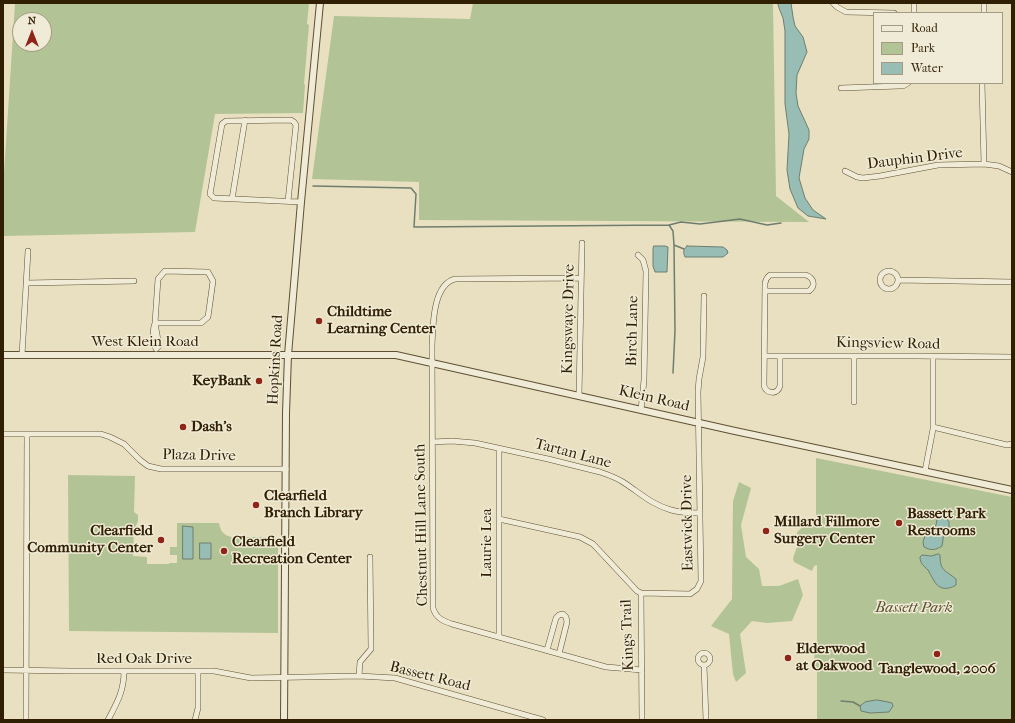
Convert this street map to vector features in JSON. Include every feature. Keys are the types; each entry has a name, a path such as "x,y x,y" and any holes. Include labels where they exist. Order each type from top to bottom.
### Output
{"street":[{"name":"Hopkins Road","path":"284,720 286,412 288,355 320,3"},
{"path":"833,3 846,12 873,13"},
{"path":"841,88 903,86 906,84"},
{"path":"982,84 984,164"},
{"path":"288,201 296,124 291,120 226,120 222,124 210,194 214,198 301,202"},
{"path":"232,199 245,120"},
{"name":"Dauphin Drive","path":"845,171 857,177 863,178 938,165 991,164 1012,172"},
{"name":"Kingswaye Drive","path":"579,396 582,243"},
{"path":"22,355 28,251"},
{"name":"Birch Lane","path":"638,254 643,260 646,271 644,380 641,410"},
{"path":"155,324 201,323 208,317 213,281 208,272 165,271 158,279 155,324 153,327 154,346 156,352"},
{"path":"765,291 809,291 812,289 813,280 810,276 806,275 770,275 766,279 765,291 764,386 769,392 778,390 780,386 780,356"},
{"name":"Chestnut Hill Lane South","path":"582,278 455,279 448,282 439,294 435,311 432,338 433,608 437,616 443,621 606,667 642,670"},
{"path":"898,280 1012,282"},
{"path":"26,282 134,281"},
{"name":"Eastwick Drive","path":"641,593 690,594 700,585 698,392 703,357 704,296"},
{"name":"West Klein Road","path":"3,354 22,355 156,352 288,355"},
{"name":"Klein Road","path":"288,355 396,355 641,410 1012,490"},
{"name":"Kingsview Road","path":"764,356 1012,357"},
{"path":"854,356 854,402"},
{"path":"925,471 933,428 933,357"},
{"path":"933,428 1007,445 1012,444"},
{"name":"Plaza Drive","path":"3,434 101,434 110,436 124,444 148,466 161,468 286,469"},
{"path":"26,720 27,434"},
{"name":"Tartan Lane","path":"433,442 465,442 600,472 625,483 642,496 659,506 680,512 700,512"},
{"name":"Laurie Lea","path":"499,449 499,637"},
{"name":"Kings Trail","path":"499,520 586,539 597,548 637,591 641,593 642,720"},
{"path":"359,676 360,662 371,649 370,557"},
{"path":"546,650 556,618 563,614 568,622 558,654"},
{"path":"704,665 706,720"},
{"name":"Red Oak Drive","path":"3,670 214,671 251,678 284,678"},
{"path":"108,720 121,693 124,682 124,671"},
{"path":"195,720 198,708 198,671"},
{"name":"Bassett Road","path":"284,678 359,676 395,678 543,720"}],"green space":[{"path":"15,3 309,3 303,113 215,114 195,232 3,236 3,189 12,50 12,52 52,52 52,12 14,12"},
{"path":"473,3 773,3 776,196 809,222 419,220 419,182 312,179 334,16 470,19"},
{"name":"Bassett Park","path":"816,458 1012,497 1012,720 817,720 817,670 815,669 813,647 817,644 817,565 814,566 812,571 794,562 793,558 798,544 797,532 804,526 811,523 816,525"},
{"name":"Clearfield Recreation Center","path":"68,475 135,476 134,512 138,515 138,521 134,530 133,556 147,557 147,564 177,563 177,555 170,555 170,547 177,547 177,523 219,523 222,532 231,537 275,537 278,544 278,633 69,631"},
{"path":"739,482 751,488 741,525 746,557 759,569 762,586 779,586 798,579 803,595 792,621 767,623 752,621 740,634 746,673 736,682 733,674 729,634 711,626 732,599 733,501"}],"water":[{"path":"778,3 791,3 795,26 803,37 807,52 797,75 796,93 798,106 809,130 809,139 804,149 799,178 805,198 813,210 826,219 808,216 798,208 790,189 787,170 789,134 785,104 785,31 783,18"},
{"path":"654,246 668,247 667,272 655,272 653,266"},
{"path":"687,246 723,247 728,253 723,257 685,257 684,251"},
{"path":"940,517 946,518 949,522 949,527 944,533 942,546 933,550 924,547 923,542 925,536 934,529 937,520"},
{"path":"183,526 193,527 193,559 183,559"},
{"path":"200,543 211,543 211,559 200,559"},
{"path":"939,554 944,570 956,579 956,585 952,587 943,588 937,585 928,570 922,565 920,557 922,555 931,556"},
{"path":"877,700 892,703 893,706 889,712 870,713 861,711 860,706 865,702"}],"waterway":[{"path":"313,186 411,188 416,194 414,227 669,225 673,231 674,245 675,331 673,373"},
{"path":"669,225 681,222 700,224 740,219 767,225 781,223"},
{"path":"674,245 684,249"},
{"path":"841,701 853,702 860,706"}],"place":[{"name":"Childtime Learning Center","path":"319,321"},
{"name":"KeyBank","path":"259,381"},
{"name":"Dash's","path":"183,427"},
{"name":"Clearfield Branch Library","path":"256,505"},
{"name":"Bassett Park Restrooms","path":"899,523"},
{"name":"Millard Fillmore Surgery Center","path":"766,531"},
{"name":"Clearfield Community Center","path":"161,540"},
{"name":"Clearfield Recreation Center","path":"224,551"},
{"name":"Tanglewood, 2006","path":"937,654"},
{"name":"Elderwood at Oakwood","path":"788,658"}]}
